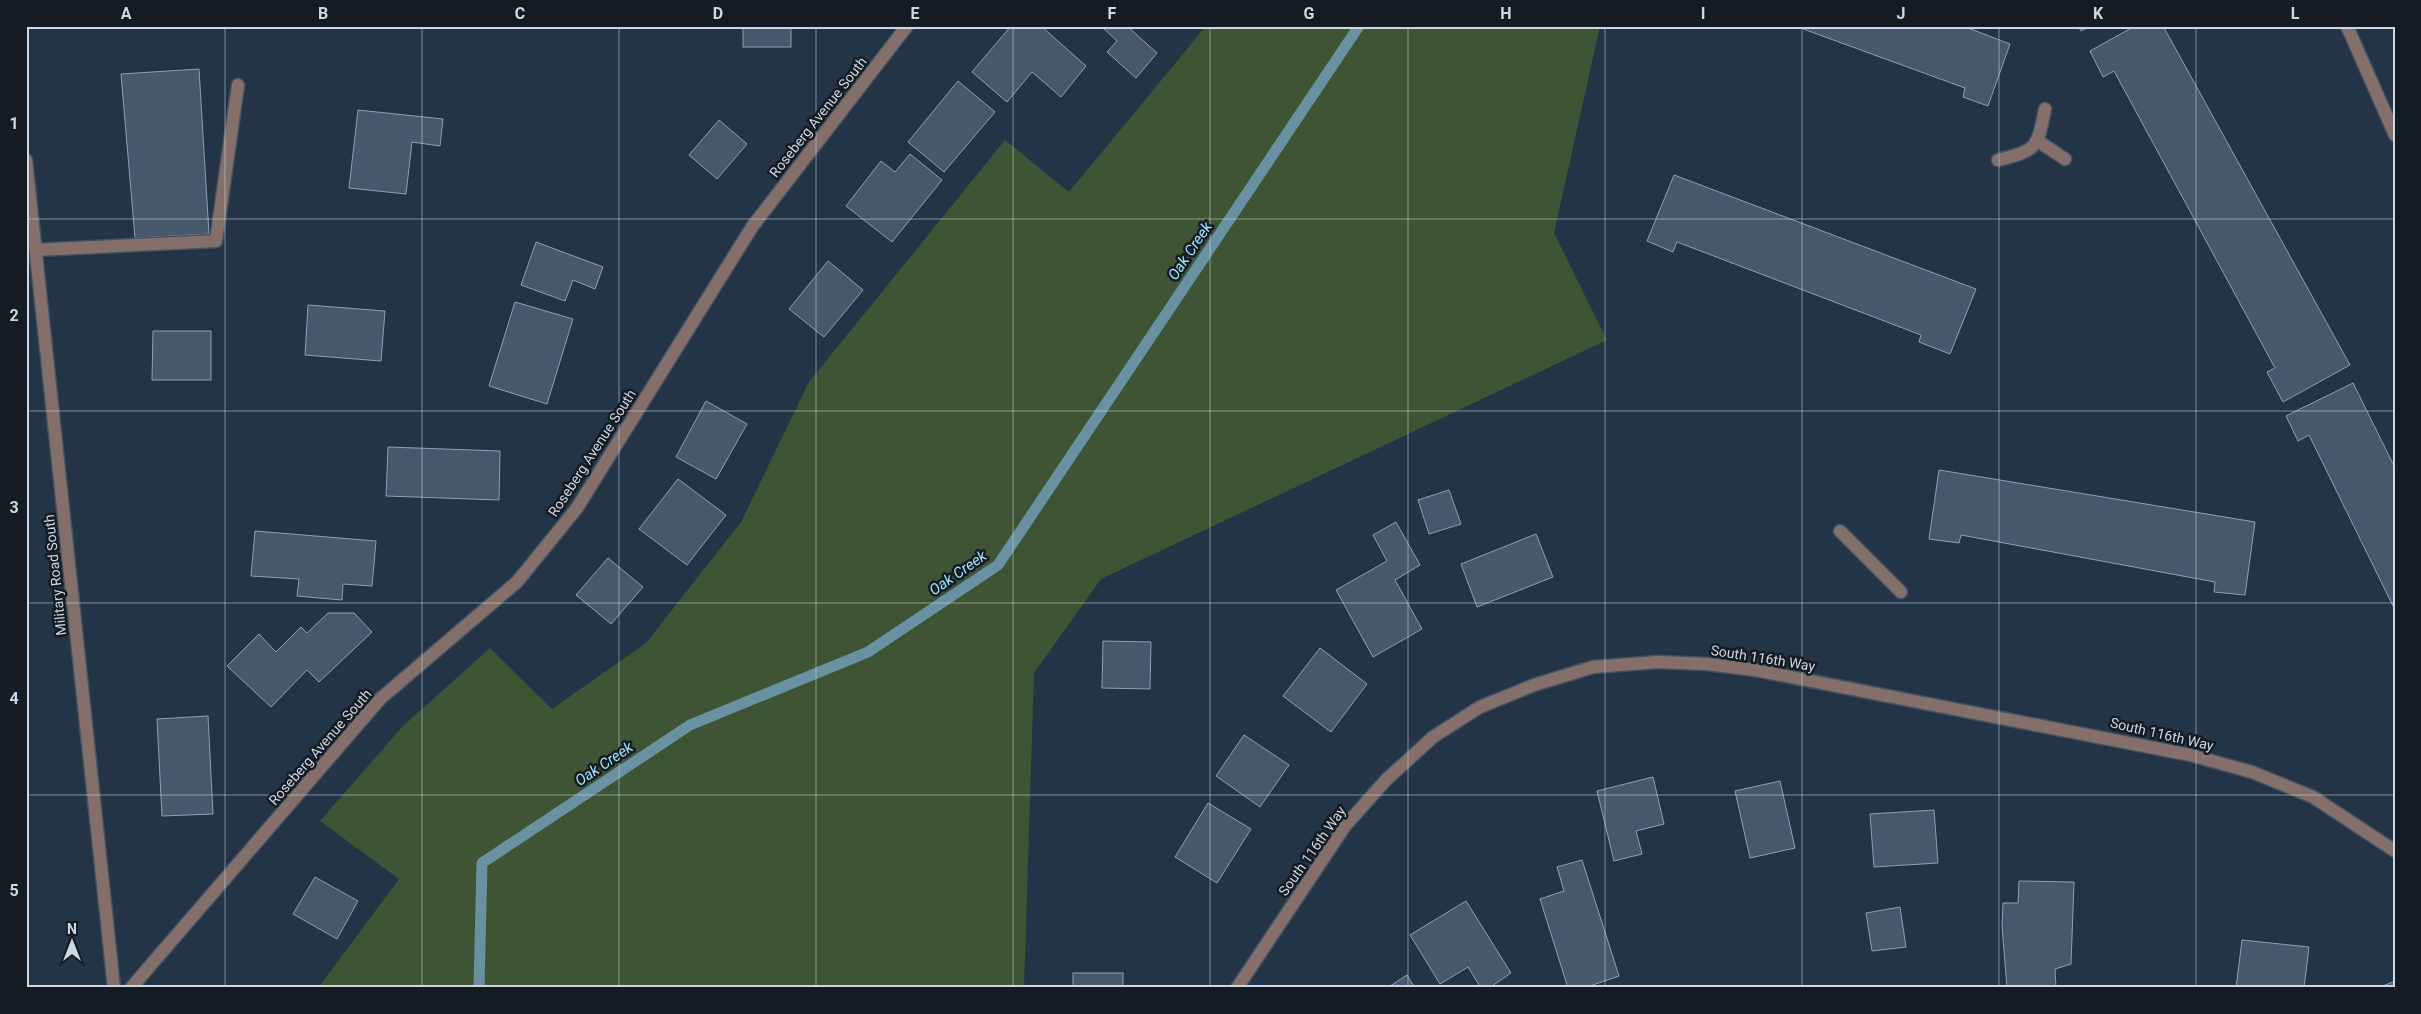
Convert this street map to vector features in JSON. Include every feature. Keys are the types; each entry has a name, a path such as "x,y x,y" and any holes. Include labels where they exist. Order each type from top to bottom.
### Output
{"street":[{"name":"Roseberg Avenue South","path":"131,988 380,700 517,582 578,508 752,227 907,26"},
{"path":"2347,26 2395,135"},
{"path":"36,250 216,241 238,85"},
{"path":"1998,160 2027,153 2038,141 2045,109"},
{"path":"2038,141 2065,159"},
{"name":"Military Road South","path":"26,160 114,988"},
{"path":"1840,531 1901,592"},
{"name":"South 116th Way","path":"1237,988 1345,826 1386,780 1433,737 1480,707 1534,685 1592,667 1658,662 1707,664 1755,670 2190,755 2252,772 2313,796 2395,851"}],"green space":[{"path":"1206,26 1600,26 1554,233 1607,340 1101,579 1034,673 1024,988 318,988 399,879 320,821 403,726 490,648 552,709 646,643 741,522 809,382 1005,140 1069,192"}],"building":[{"path":"743,26 791,26 791,47 743,47"},
{"path":"1011,26 1041,26 1086,66 1061,97 1032,72 1007,102 972,72"},
{"path":"1101,26 1127,26 1157,53 1136,78 1107,52 1117,41"},
{"path":"1795,26 1963,26 2010,44 1988,106 1963,97 1965,88"},
{"path":"2078,26 2090,26 2081,31"},
{"path":"2135,26 2163,26 2350,365 2283,402 2267,372 2275,368 2114,71 2103,77 2090,51"},
{"path":"199,69 209,234 135,238 121,74"},
{"path":"958,81 995,112 944,172 908,142"},
{"path":"358,110 443,119 440,146 412,142 406,194 349,188"},
{"path":"719,120 747,144 717,179 689,155"},
{"path":"910,154 942,180 892,242 846,206 881,161 895,172"},
{"path":"1674,175 1976,289 1950,354 1919,342 1921,335 1677,242 1673,252 1647,241"},
{"path":"536,242 603,267 595,289 573,280 565,301 521,285"},
{"path":"828,261 863,290 824,337 789,309"},
{"path":"515,302 573,319 547,404 489,386"},
{"path":"308,305 385,311 381,361 305,355"},
{"path":"153,331 211,331 211,380 152,380"},
{"path":"2353,383 2395,468 2395,610 2309,435 2298,441 2286,416"},
{"path":"706,401 747,424 716,479 676,457"},
{"path":"388,447 500,451 499,500 386,496"},
{"path":"1939,470 2255,522 2245,595 2214,592 2215,582 1961,535 1959,543 1929,539"},
{"path":"678,479 726,515 687,565 639,529"},
{"path":"1449,490 1461,524 1429,534 1418,500"},
{"path":"1396,522 1420,565 1395,580 1422,629 1373,657 1336,590 1387,561 1373,535"},
{"path":"255,531 376,541 372,586 343,584 342,600 297,596 299,579 251,576"},
{"path":"1536,534 1553,577 1477,607 1461,564"},
{"path":"608,558 643,587 611,624 576,595"},
{"path":"328,613 354,613 372,632 319,682 307,670 271,707 227,666 259,634 276,652 301,627 307,633"},
{"path":"1103,641 1151,642 1150,689 1102,688"},
{"path":"1320,648 1367,684 1331,732 1283,696"},
{"path":"208,716 213,814 162,816 157,719"},
{"path":"1244,735 1289,765 1260,807 1216,776"},
{"path":"1653,777 1664,824 1636,831 1642,854 1614,861 1597,791"},
{"path":"1780,781 1795,848 1750,858 1735,791"},
{"path":"1208,803 1251,829 1217,883 1175,857"},
{"path":"1934,810 1938,863 1874,867 1870,814"},
{"path":"1582,860 1619,976 1584,988 1568,988 1540,899 1564,891 1557,867"},
{"path":"315,877 358,901 337,939 293,914"},
{"path":"2019,881 2074,882 2071,964 2055,969 2056,988 2007,988 2002,926 2003,903 2018,903"},
{"path":"1466,901 1511,973 1489,988 1481,988 1468,967 1440,984 1410,935"},
{"path":"1900,907 1906,947 1872,951 1866,913"},
{"path":"2242,940 2309,947 2304,988 2236,988"},
{"path":"1073,973 1123,973 1123,988 1073,988"},
{"path":"1407,975 1415,988 1387,988"},
{"path":"2395,981 2395,988 2378,988"}],"waterway":[{"name":"Oak Creek","path":"479,988 482,863 690,725 868,652 998,565 1359,26"}]}
